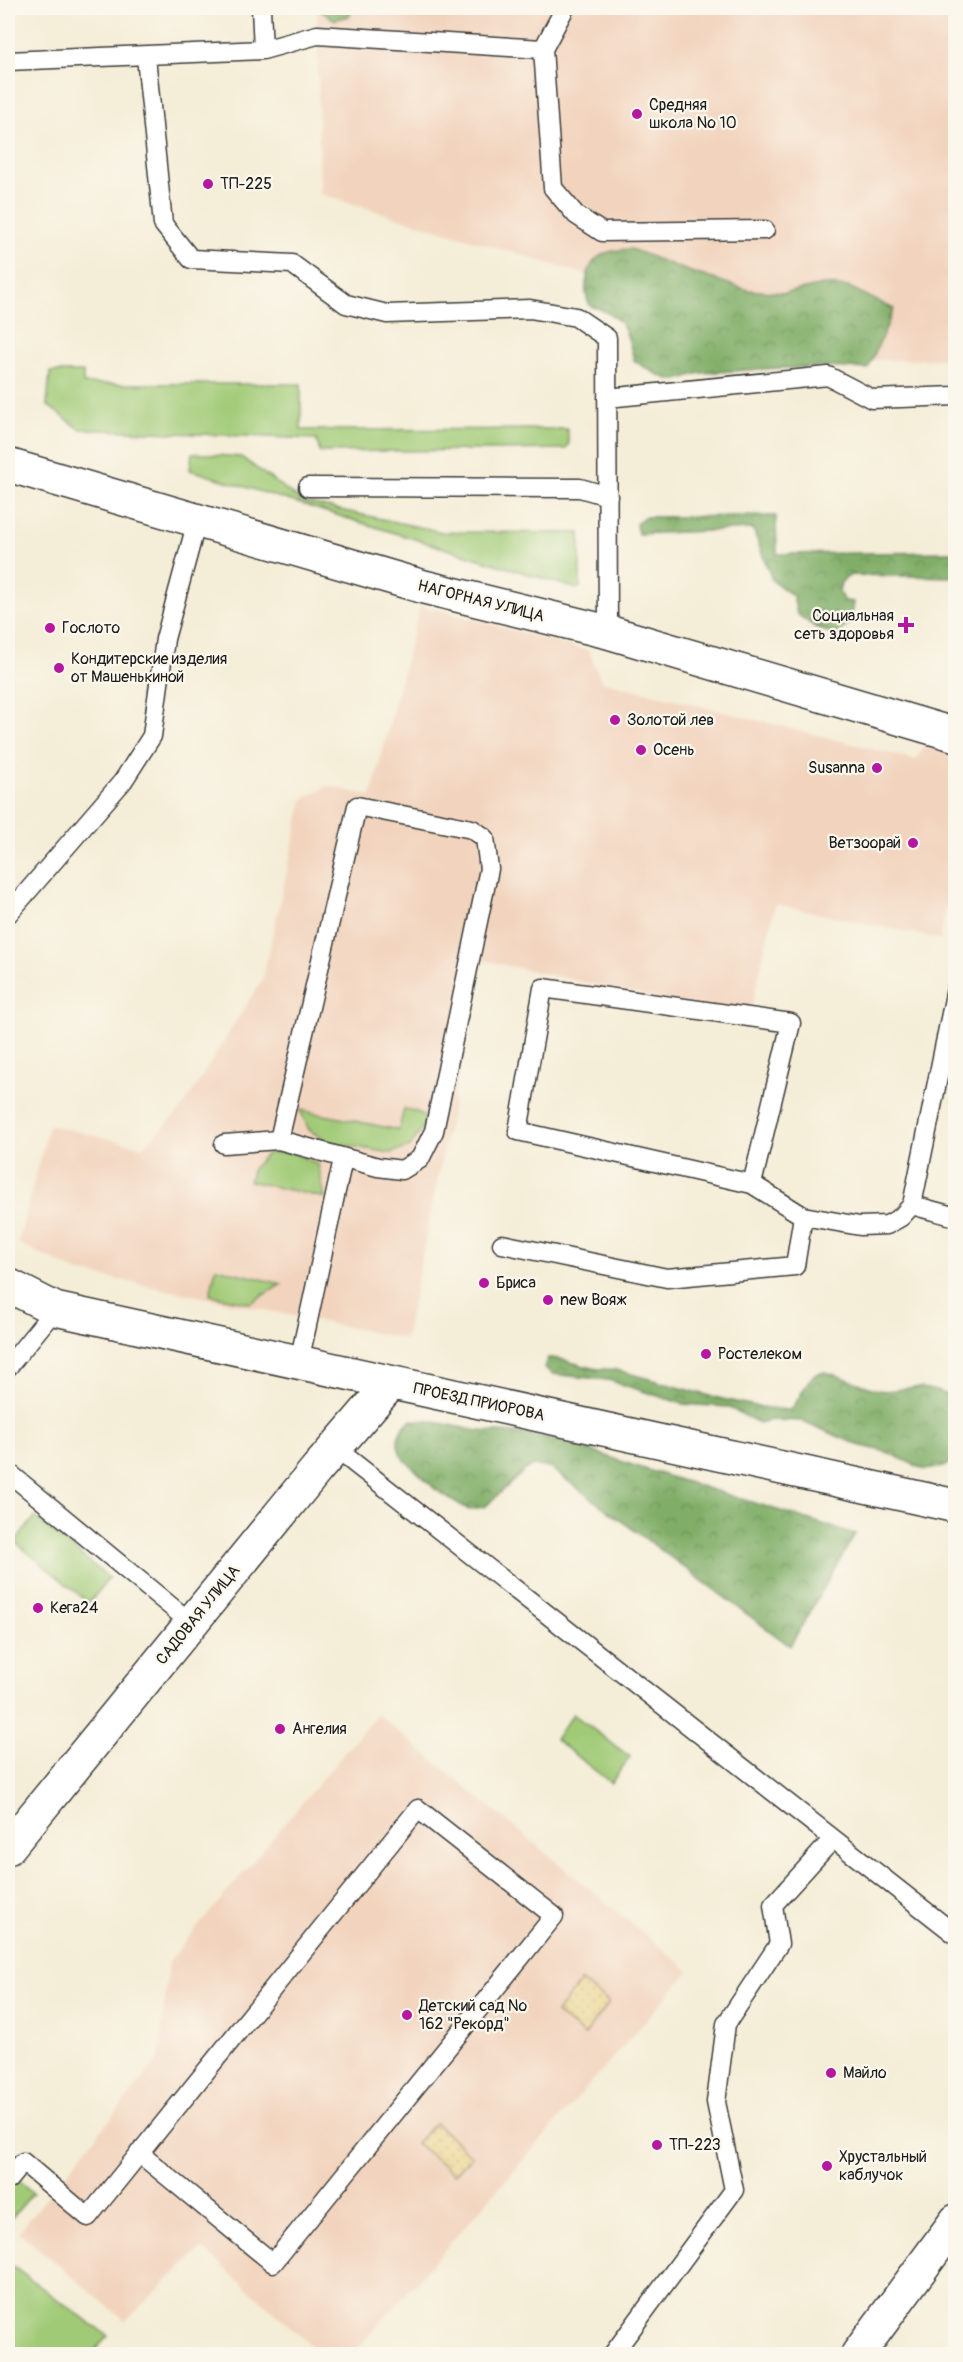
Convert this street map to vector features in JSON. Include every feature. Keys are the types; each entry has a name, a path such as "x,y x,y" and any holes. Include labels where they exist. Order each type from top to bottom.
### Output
{"street":[{"name":"НАГОРНАЯ УЛИЦА","path":"8,465 424,587 608,632 956,735"},
{"name":"ПРОЕЗД ПРИОРОВА","path":"8,1285 56,1309 956,1506"},
{"name":"САДОВАЯ УЛИЦА","path":"8,1848 334,1448 391,1383"},
{"path":"858,2355 956,2221"}],"lane":[{"path":"261,8 263,50"},
{"path":"565,8 543,49 552,188 576,215 602,232 765,230"},
{"path":"8,62 263,50 317,35 543,49"},
{"path":"146,57 163,224 191,259 292,264 346,304 387,314 530,309 576,317 607,338 608,632"},
{"path":"607,398 828,376 872,399 956,396"},
{"path":"308,487 580,488 608,496"},
{"path":"8,915 123,781 152,736 165,639 197,521"},
{"path":"224,1144 279,1140 343,1159 402,1170 420,1159 434,1131 489,869 485,838 472,829 357,806 279,1140"},
{"path":"752,1184 791,1023 543,988 518,1131 752,1184 803,1216 860,1226 887,1225 901,1217 912,1205 956,989"},
{"path":"298,1362 343,1159"},
{"path":"912,1205 956,1217"},
{"path":"502,1244 667,1278 783,1268 795,1266 803,1216"},
{"path":"8,1367 56,1309"},
{"path":"334,1448 956,1935"},
{"path":"8,1472 191,1623"},
{"path":"8,2180 23,2162 88,2217 139,2153 418,1809 554,1916 273,2263 139,2153"},
{"path":"614,2355 734,2190 716,2102 726,2024 779,1944 773,1905 833,1839"}],"shaded area":[{"name":"Средняя школа № 10","path":"317,8 955,8 955,359 699,363 614,283 320,194"},
{"path":"420,605 589,651 601,681 916,760 926,743 955,753 955,866 940,939 775,904 749,1018 482,960 405,1339 76,1271 18,1243 49,1125 143,1147 182,1109 263,978 303,799 329,786 371,796"},
{"name":"Детский сад № 162 \"Рекорд\"","path":"377,1714 689,1971 353,2354 321,2354 202,2248 125,2321 19,2232 159,2059 169,1961"}],"green space":[{"path":"316,8 354,8 349,16 335,20"},
{"path":"631,249 688,271 748,290 785,293 823,285 849,287 894,309 868,369 827,367 764,369 701,373 678,380 665,378 634,360 629,339 622,325 610,314 590,306 587,299 587,277 589,269 597,258 616,250"},
{"path":"50,372 83,372 83,384 301,384 301,430 567,429 569,444 566,449 320,452 316,439 80,429 47,405"},
{"path":"192,453 241,457 303,502 442,532 580,533 580,587 577,589 190,470"},
{"path":"776,516 777,554 955,552 955,577 851,575 841,582 839,592 844,601 853,602 851,622 836,635 815,627 797,614 793,596 772,580 753,529 638,534 636,524 644,517"},
{"path":"404,1109 415,1111 428,1119 410,1147 390,1153 328,1142 309,1130 300,1110 399,1130"},
{"path":"291,1152 318,1164 325,1198 249,1181 253,1168 268,1153"},
{"path":"216,1268 282,1284 250,1303 210,1295"},
{"path":"548,1358 596,1369 616,1370 746,1404 790,1410 811,1378 822,1372 882,1391 916,1388 934,1391 955,1399 955,1454 952,1461 944,1467 925,1470 887,1452 858,1445 802,1421 772,1420 759,1423 728,1407 683,1404 608,1380 552,1374 544,1367"},
{"path":"412,1420 437,1422 479,1431 527,1434 560,1441 855,1534 790,1646 549,1467 533,1466 525,1470 486,1506 469,1510 436,1490 402,1457 398,1446 399,1436 403,1427"},
{"path":"35,1517 109,1578 89,1603 15,1542"},
{"path":"573,1714 630,1757 611,1783 555,1739"},
{"path":"8,2171 33,2193 8,2222"},
{"path":"8,2263 108,2336 91,2354 8,2354"}],"sand":[{"path":"581,1981 609,2003 585,2035 556,2013"},
{"path":"435,2123 472,2156 454,2174 416,2143"}],"place":[{"name":"Средняя школа № 10","path":"637,114"},
{"name":"ТП-225","path":"208,184"},
{"name":"Социальная сеть здоровья","path":"906,625"},
{"name":"Гослото","path":"50,628"},
{"name":"Кондитерские изделия от Машенькиной","path":"59,668"},
{"name":"Золотой лев","path":"615,720"},
{"name":"Осень","path":"641,750"},
{"name":"Susanna","path":"877,768"},
{"name":"Ветзоорай","path":"913,843"},
{"name":"Бриса","path":"484,1283"},
{"name":"new Вояж","path":"548,1300"},
{"name":"Ростелеком","path":"706,1354"},
{"name":"Кега24","path":"38,1608"},
{"name":"Ангелия","path":"280,1729"},
{"name":"Детский сад № 162 \"Рекорд\"","path":"407,2015"},
{"name":"Майло","path":"831,2073"},
{"name":"ТП-223","path":"657,2145"},
{"name":"Хрустальный каблучок","path":"827,2166"}]}
